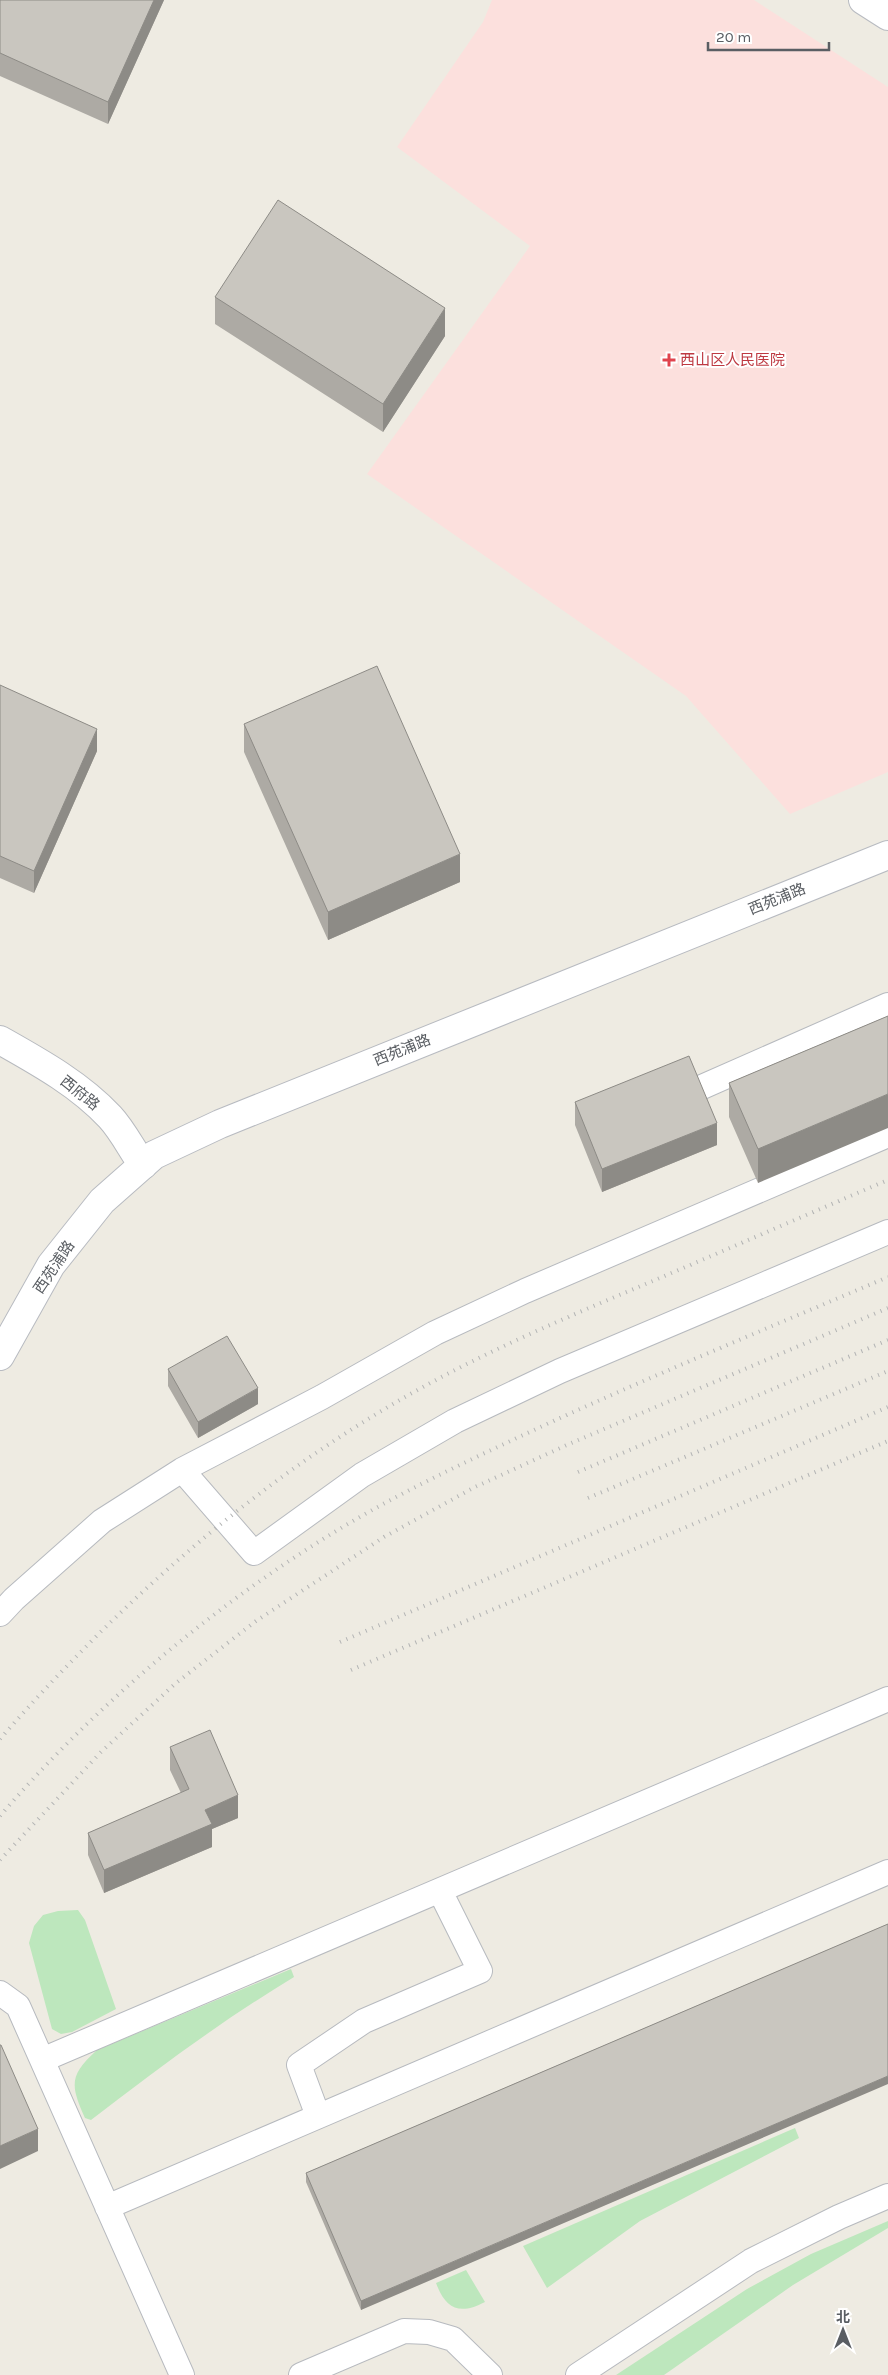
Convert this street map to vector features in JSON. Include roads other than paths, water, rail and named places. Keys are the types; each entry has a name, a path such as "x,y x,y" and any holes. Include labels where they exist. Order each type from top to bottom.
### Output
{"street":[{"path":"863,0 888,16"},
{"name":"西苑浦路","path":"0,1356 51,1265 102,1201 154,1155 220,1124 888,854"},
{"name":"西府路","path":"0,1040 37,1060 75,1086 111,1118 143,1165"}],"lane":[{"path":"702,1087 888,1005"},
{"path":"0,1614 14,1599 102,1521 182,1470 322,1397 435,1333 525,1291 888,1135"},
{"path":"182,1470 254,1553 362,1475 455,1421 560,1371 888,1232"},
{"path":"42,2060 888,1699"},
{"path":"107,2207 888,1872"},
{"path":"318,2116 299,2065 364,2021 480,1971 440,1891"},
{"path":"0,1993 18,2006 182,2375"},
{"path":"578,2375 751,2260 839,2217 888,2196"},
{"path":"301,2375 404,2331 429,2332 453,2339 490,2375"}],"railway":[{"path":"0,1739 87,1645 181,1558 281,1478 334,1441 388,1407 451,1372 516,1340 888,1180"},
{"path":"0,1816 73,1738 154,1664 239,1596 328,1536 409,1490 549,1423 888,1277"},
{"path":"0,1860 101,1752 176,1683 256,1621 384,1537 475,1487 569,1444 888,1308"},
{"path":"578,1472 888,1340"},
{"path":"588,1498 888,1371"},
{"path":"340,1642 888,1407"},
{"path":"351,1670 888,1441"}],"place":[{"name":"西山区人民医院","path":"669,360"}]}
